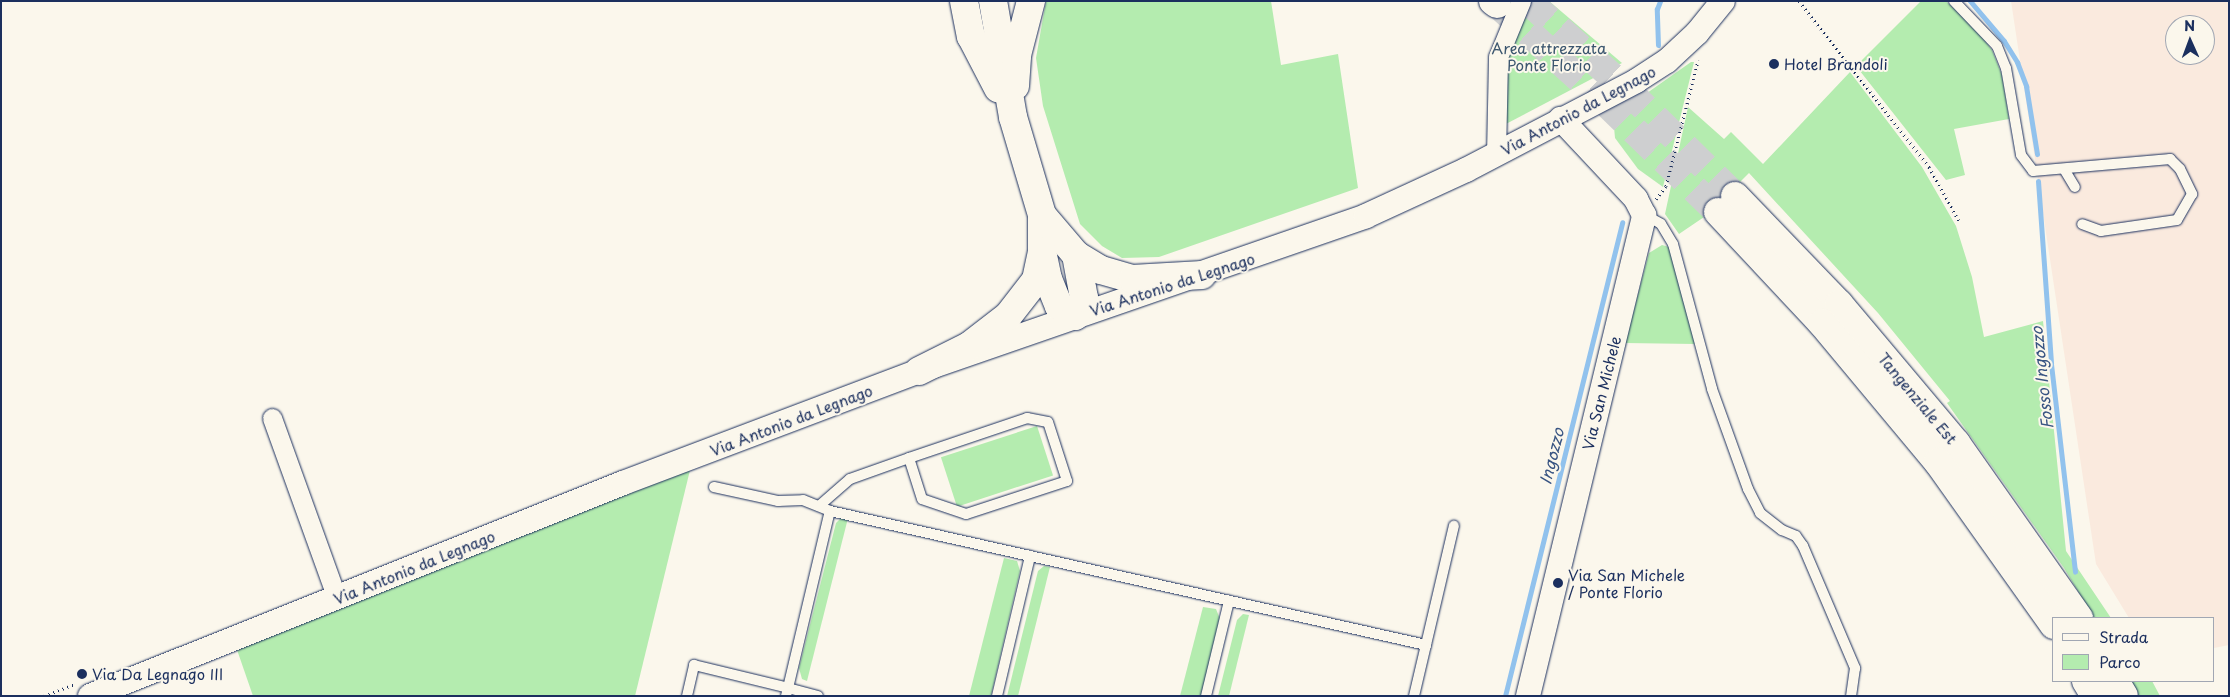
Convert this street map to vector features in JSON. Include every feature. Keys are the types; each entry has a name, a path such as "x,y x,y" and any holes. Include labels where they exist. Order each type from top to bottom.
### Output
{"highway":[{"path":"964,1 971,36 1013,117"},
{"path":"919,371 969,346 1008,316 1036,280 1042,251 1042,215 1013,117 993,1"},
{"path":"1013,117 1017,55 1031,1"},
{"name":"Tangenziale Est","path":"2052,622 1938,462 1822,323 1727,204 1839,304 1956,443 2078,617"},
{"path":"1042,215 1076,256 1101,270 1133,279 1202,275"},
{"path":"1042,251 1048,279 1060,306 1075,316 1084,298 1076,256"},
{"path":"2087,682 2095,696"},
{"path":"2116,682 2124,696"}],"street":[{"name":"Via Antonio da Legnago","path":"90,696 337,599 623,483 919,371 1075,316 1202,275 1366,216 1496,154 1668,61 1697,33 1723,1"},
{"name":"Via Antonio da Legnago","path":"1496,154 1498,56 1504,2"},
{"path":"1561,119 1636,199 1644,215"},
{"name":"Via San Michele","path":"1528,696 1644,215"},
{"path":"272,418 337,599"}],"lane":[{"path":"1954,1 1997,46 2006,68 2021,155 2033,171 2170,159 2180,169 2192,194 2177,220 2101,231 2082,224"},
{"path":"2064,169 2075,187"},
{"path":"1644,215 1661,224 1673,244 1712,389 1748,489 1760,514 1782,530 1796,536 1803,546 1855,668 1851,696"},
{"path":"819,506 850,479 909,458 1027,418 1048,422 1068,481 966,514 922,499 909,458"},
{"path":"714,488 778,501 803,500 830,511 1426,646"},
{"path":"787,692 830,511"},
{"path":"1414,696 1454,526"},
{"path":"997,696 1030,556"},
{"path":"1206,696 1229,601"},
{"path":"686,696 694,665 787,692 818,696"}],"path":[{"path":"1799,1 1929,167 1959,221"},
{"path":"1644,215 1666,186 1698,52"}],"shaded area":[{"path":"2011,1 2229,1 2229,645 2215,648 2215,617 2128,617 2096,564"}],"green space":[{"path":"1046,1 1271,1 1281,65 1338,54 1358,188 1159,257 1122,258 1102,246 1080,224 1043,106 1036,58"},
{"name":"Area attrezzata Ponte Florio","path":"1526,1 1549,1 1622,63 1504,125 1503,60"},
{"path":"1921,1 1946,1 1977,30 1992,50 2002,75 2009,119 1954,129 1965,175 1946,180 1856,66"},
{"path":"1691,62 1694,62 1663,187 1638,169 1615,138 1614,127 1616,119 1630,105"},
{"path":"1850,72 1922,167 1956,226 1972,277 1984,337 2043,321 2066,551 2110,617 2093,617 2064,568 1947,403 1950,401 1878,313 1749,173 1707,215 1679,234 1665,214 1688,107 1724,139 1731,132 1763,164"},
{"path":"1662,245 1669,247 1695,344 1625,343 1649,253"},
{"path":"1037,426 1053,475 957,507 941,457"},
{"path":"691,466 635,696 253,696 235,644"},
{"path":"842,517 848,518 807,681 802,679 799,668 836,523"},
{"path":"1004,558 1017,561 1020,571 991,696 969,696"},
{"path":"1044,566 1050,567 1018,696 1007,696 1038,571"},
{"path":"1203,607 1216,609 1220,619 1202,696 1180,696"},
{"path":"1243,614 1249,615 1229,696 1218,696 1237,620"},
{"path":"2131,682 2153,682 2160,696 2139,696"}],"waterway":[{"path":"1658,45 1657,9 1660,1"},
{"name":"Fosso Ingozzo","path":"1970,1 2004,41 2017,62 2026,86 2037,154"},
{"name":"Fosso Ingozzo","path":"2038,181 2051,364 2075,572"},
{"name":"Ingozzo","path":"1505,696 1622,222"}],"tunnel":[{"path":"1528,1 1625,88 1735,196"},
{"path":"1497,4 1604,101 1718,212"}],"place":[{"name":"Hotel Brandoli","path":"1774,64"},
{"name":"Via San Michele / Ponte Florio","path":"1558,583"},
{"name":"Via Da Legnago III","path":"82,674"}]}
